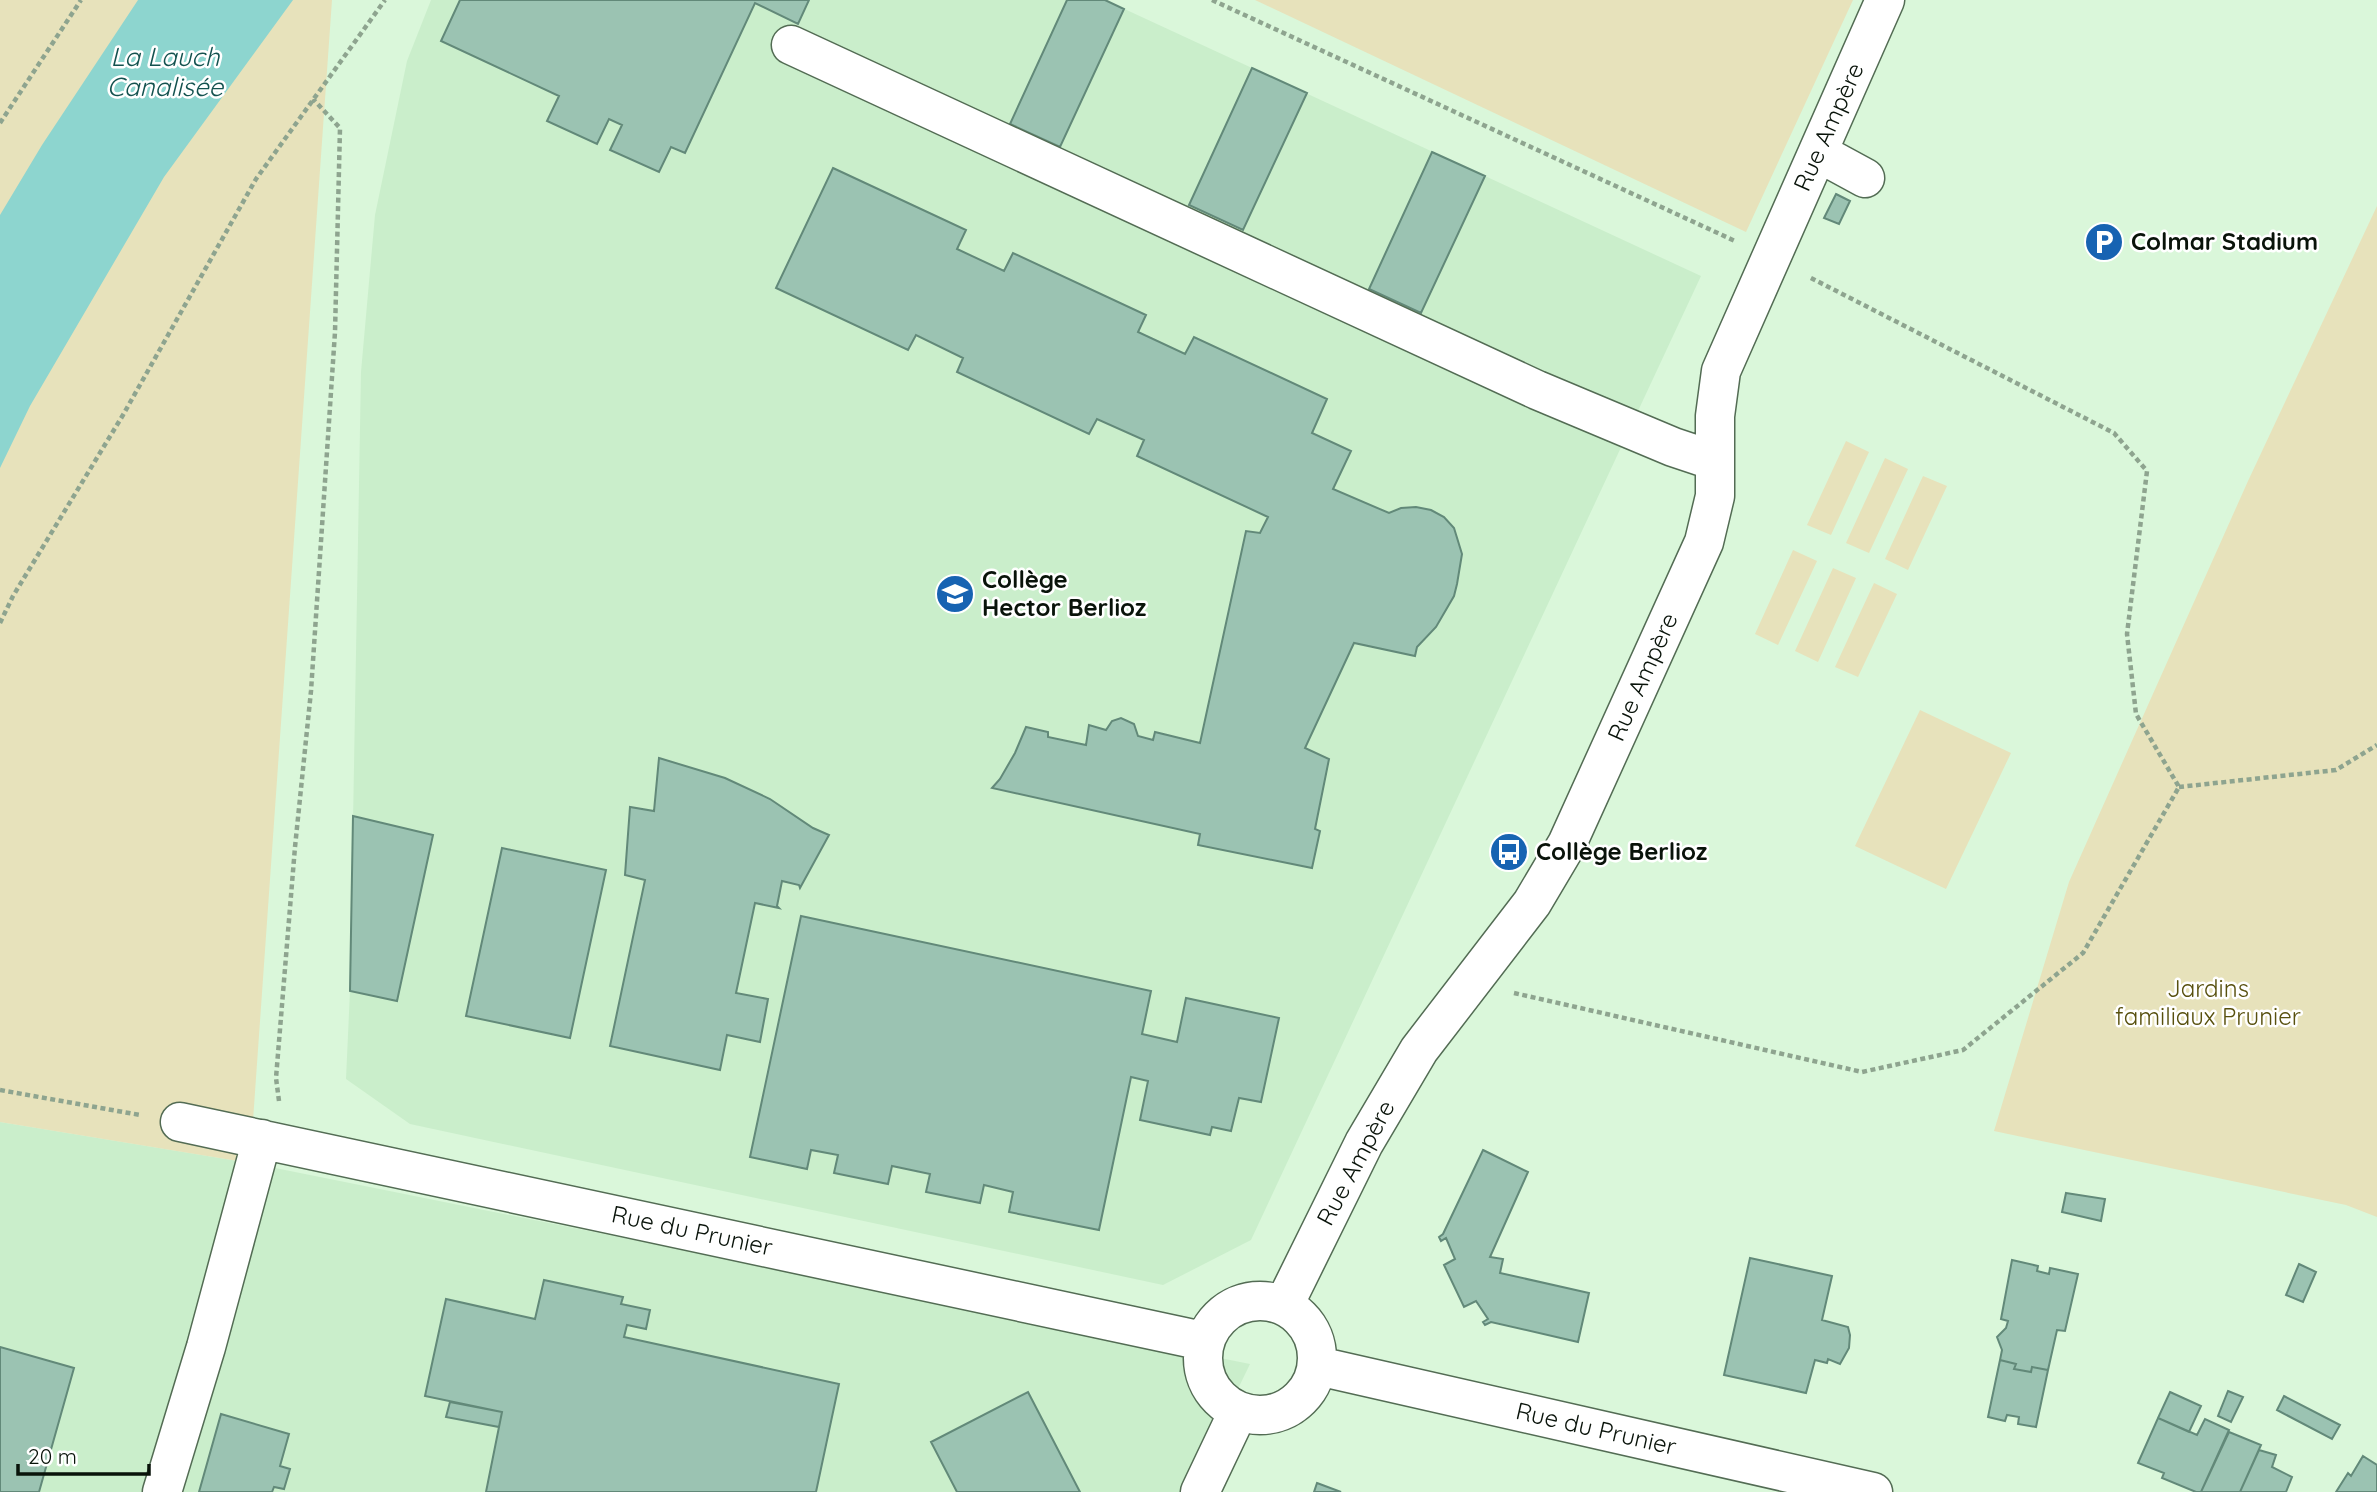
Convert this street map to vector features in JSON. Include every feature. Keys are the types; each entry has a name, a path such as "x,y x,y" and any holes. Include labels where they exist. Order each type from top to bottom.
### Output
{"street":[{"name":"Rue Ampère","path":"1284,1305 1364,1143 1419,1050 1532,903 1567,844 1704,542 1715,496 1715,416 1721,371 1885,0"},
{"path":"791,45 1537,390 1673,447 1715,461"},
{"path":"1818,153 1866,178"},
{"name":"Rue du Prunier","path":"180,1122 1203,1341"},
{"path":"162,1492 272,1142"},
{"path":"1252,1300 1284,1305 1304,1320 1316,1342 1318,1366 1308,1390 1289,1408 1264,1416 1238,1412 1220,1400 1207,1383 1201,1363 1203,1341 1221,1313 1252,1300"},
{"name":"Rue du Prunier","path":"1318,1366 1873,1492"},
{"path":"1200,1492 1238,1412"}],"path":[{"path":"0,123 81,0"},
{"path":"0,623 13,596 123,415 256,179 385,0"},
{"path":"1212,0 1772,258 2114,433 2147,471 2127,634 2136,714 2179,787"},
{"path":"272,1142 295,847 311,691 335,332 340,128 313,99"},
{"path":"2179,787 2336,770 2377,745"},
{"path":"1469,983 1862,1072 1963,1050 2083,953 2179,787"},
{"path":"0,1090 180,1122"}],"shaded area":[{"name":"Collège Hector Berlioz","path":"431,0 1105,0 1701,276 1251,1240 1163,1285 410,1124 346,1079 350,991 361,372 375,215 407,61"},
{"path":"0,1122 250,1163 1250,1364 1188,1492 0,1492"}],"green space":[{"path":"0,0 332,0 250,1163 0,1122"},
{"path":"1255,0 1853,0 1746,232"},
{"name":"Jardins familiaux Prunier","path":"2377,206 2377,1217 2346,1205 1994,1131 2069,882 2248,481"},
{"path":"1846,441 1869,452 1831,535 1807,525"},
{"path":"1885,458 1908,469 1869,553 1846,543"},
{"path":"1923,476 1947,486 1908,570 1885,559"},
{"path":"1793,550 1817,561 1778,645 1755,634"},
{"path":"1833,568 1856,578 1818,662 1795,651"},
{"path":"1874,583 1897,594 1858,677 1835,667"},
{"path":"1920,710 2011,753 1946,889 1855,846"}],"water":[{"name":"La Lauch Canalisée","path":"138,0 293,0 164,177 30,406 0,468 0,215 42,145"}],"building":[{"path":"460,0 809,0 798,24 755,3 685,153 671,147 659,172 610,150 622,125 609,119 597,144 547,121 559,96 441,41"},
{"path":"1067,0 1105,0 1124,9 1060,147 1010,124"},
{"path":"1252,68 1307,93 1243,230 1189,205"},
{"path":"1432,152 1485,176 1421,313 1369,289"},
{"path":"833,168 966,230 957,249 1004,271 1013,253 1146,315 1138,332 1185,354 1194,337 1327,399 1312,433 1351,451 1333,489 1389,513 1401,508 1431,510 1444,517 1454,528 1462,554 1457,584 1454,596 1436,627 1417,647 1415,656 1354,643 1305,748 1329,759 1315,829 1320,831 1312,868 1198,845 1200,834 992,788 1015,753 1026,727 1048,732 1048,737 1086,745 1089,725 1106,730 1112,721 1121,718 1134,724 1138,736 1153,740 1155,732 1200,743 1246,531 1260,533 1268,517 1137,456 1144,440 1097,419 1089,434 957,372 963,358 916,335 908,350 776,288"},
{"path":"1836,194 1850,201 1839,224 1824,218"},
{"path":"659,758 725,778 770,799 813,828 829,835 800,888 799,885 782,881 777,906 779,908 755,903 736,993 768,999 760,1042 727,1035 720,1070 610,1046 645,880 625,875 630,807 654,811"},
{"path":"353,816 433,835 397,1001 350,991"},
{"path":"502,848 606,870 570,1038 466,1016"},
{"path":"801,916 1151,991 1142,1034 1177,1042 1186,998 1279,1018 1261,1102 1239,1098 1231,1131 1212,1127 1210,1135 1140,1120 1148,1081 1131,1077 1099,1230 1009,1212 1013,1192 984,1185 980,1203 926,1192 930,1174 892,1166 888,1184 834,1173 838,1155 811,1150 807,1169 750,1157"},
{"path":"1483,1150 1528,1172 1490,1257 1503,1259 1500,1273 1589,1293 1578,1342 1491,1322 1485,1325 1483,1322 1488,1319 1476,1301 1464,1307 1444,1265 1455,1259 1446,1238 1441,1241 1439,1237 1443,1234"},
{"path":"2066,1193 2105,1199 2101,1221 2062,1212"},
{"path":"1750,1258 1832,1276 1822,1320 1848,1327 1849,1348 1840,1364 1828,1359 1827,1363 1815,1360 1806,1393 1724,1375"},
{"path":"2012,1260 2038,1266 2037,1271 2049,1274 2050,1268 2078,1274 2065,1331 2057,1330 2048,1370 2032,1367 2031,1372 2014,1369 2016,1364 2000,1360 2002,1350 1997,1337 2006,1328 2008,1321 2001,1319"},
{"path":"2299,1264 2316,1272 2303,1302 2286,1295"},
{"path":"544,1280 623,1297 621,1304 650,1310 646,1329 627,1325 624,1337 839,1384 816,1492 486,1492 502,1412 425,1396 446,1299 535,1319"},
{"path":"0,1347 74,1368 39,1492 0,1492"},
{"path":"2000,1360 2016,1364 2014,1369 2031,1372 2032,1367 2048,1370 2036,1427 2018,1424 2019,1417 2007,1415 2005,1421 1988,1417"},
{"path":"2228,1391 2243,1397 2231,1422 2218,1416"},
{"path":"1028,1392 1080,1492 957,1492 931,1442"},
{"path":"2170,1392 2201,1406 2189,1432 2158,1418"},
{"path":"2284,1396 2340,1425 2332,1439 2277,1410"},
{"path":"450,1402 502,1412 499,1427 446,1417"},
{"path":"221,1414 289,1434 280,1466 290,1469 284,1489 274,1487 272,1492 199,1492"},
{"path":"2158,1418 2197,1435 2205,1419 2229,1430 2201,1492 2162,1478 2164,1473 2138,1463"},
{"path":"2229,1432 2261,1445 2240,1492 2201,1492"},
{"path":"2259,1450 2276,1455 2272,1467 2292,1477 2286,1492 2240,1492"},
{"path":"2363,1456 2377,1465 2377,1492 2336,1492 2348,1473 2351,1476"},
{"path":"1317,1483 1341,1492 1314,1492"}],"place":[{"name":"Colmar Stadium","path":"2104,242"},
{"name":"Collège Hector Berlioz","path":"955,594"},
{"name":"Collège Berlioz","path":"1509,852"}]}
